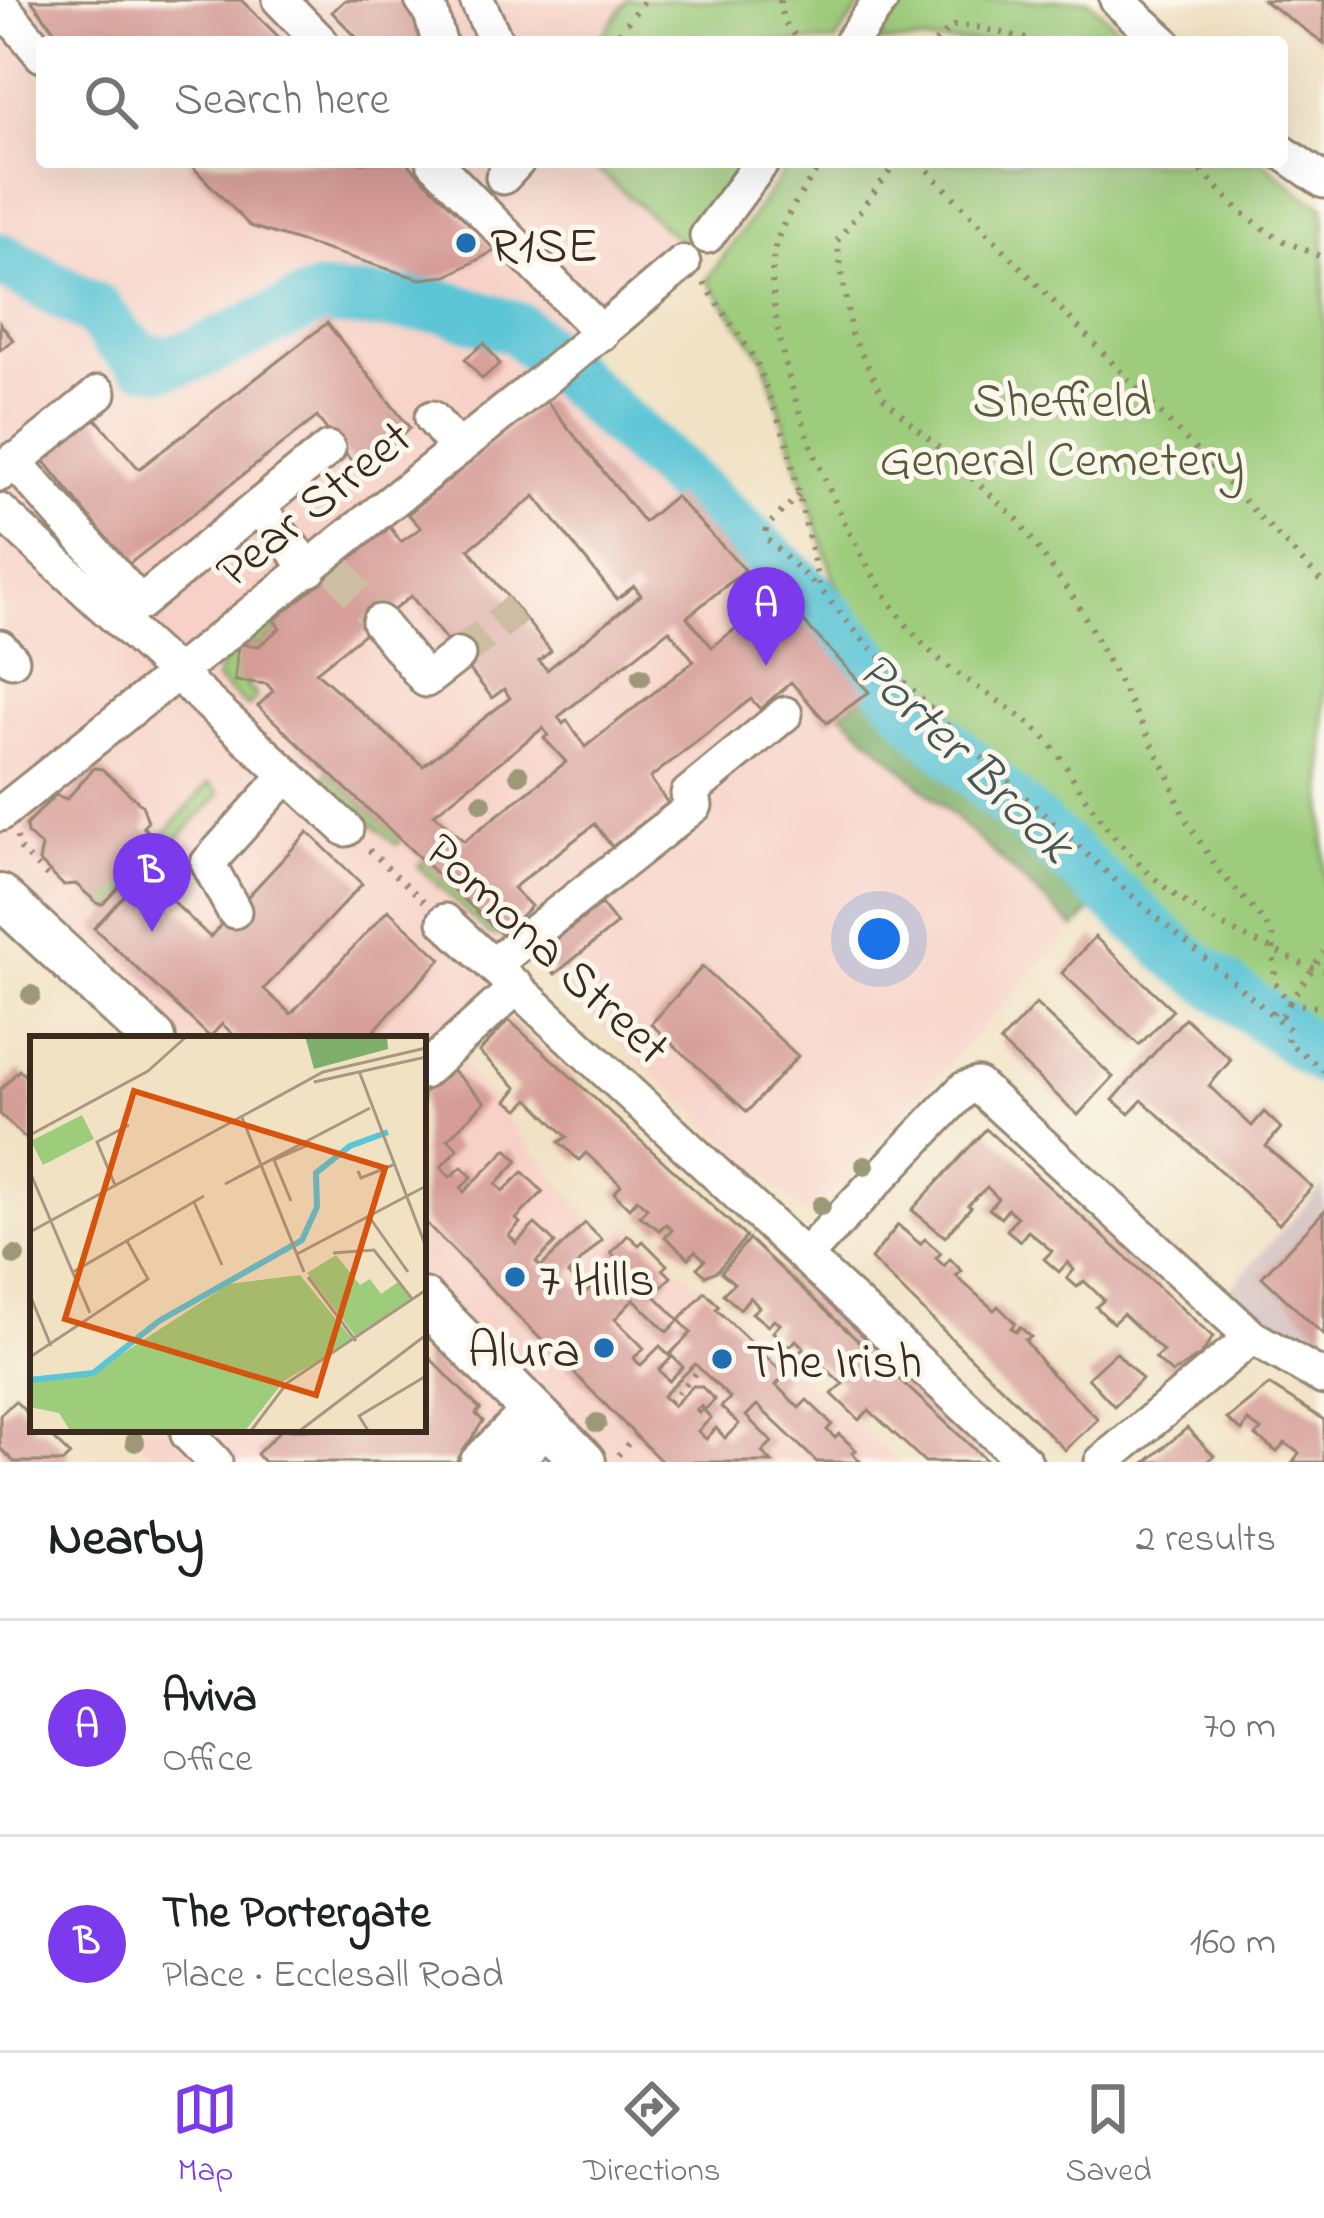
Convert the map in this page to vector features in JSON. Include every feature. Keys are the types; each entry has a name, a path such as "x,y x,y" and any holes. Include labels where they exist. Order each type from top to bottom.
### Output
{"main road":[{"path":"0,896 151,1036"},
{"path":"426,1303 584,1462"}],"street":[{"path":"422,0 437,36"},
{"path":"477,0 493,36"},
{"path":"854,36 881,0"},
{"path":"1118,0 1157,36"},
{"path":"287,2 316,36"},
{"path":"0,4 36,48"},
{"path":"1288,156 1324,181"},
{"path":"439,168 590,343"},
{"path":"707,236 758,168"},
{"name":"Pear Street","path":"10,820 178,675 324,565 683,263"},
{"path":"99,393 6,467 140,603 328,449"},
{"path":"432,418 458,449"},
{"path":"259,509 324,565"},
{"name":"Pomona Street","path":"4,522 346,829"},
{"path":"379,622 426,680 458,656"},
{"path":"426,1068 505,976 695,805 688,794 784,714"},
{"path":"235,911 208,863 287,775"},
{"name":"Pomona Street","path":"446,921 505,976 621,1063 806,1255 1025,1462"},
{"path":"806,1255 971,1085 977,1085 1252,1337 1324,1378"},
{"path":"1102,1462 1252,1337"},
{"path":"477,1462 539,1418"},
{"path":"514,1462 539,1418"},
{"path":"188,1434 215,1462"}],"path":[{"path":"617,36 645,0"},
{"path":"780,0 780,14 795,36"},
{"path":"942,36 953,26 972,26 1015,36"},
{"path":"818,168 792,210 773,255 774,307 820,470 895,609 930,651 1007,705 1048,741 1124,850 1168,893 1226,929 1319,969"},
{"path":"892,168 837,241 851,334 885,399 1018,520 1079,606 1168,774 1183,814 1219,871 1274,938 1275,982 1289,1003 1324,1008"},
{"path":"926,168 1324,584"},
{"path":"1199,168 1240,211 1277,238 1324,258"},
{"path":"683,263 703,281 755,359 787,442 820,589"},
{"path":"799,495 766,527 765,537 946,724 1141,904 1289,1029 1287,1042 1324,1070"},
{"path":"10,820 19,848 50,880"},
{"name":"Pomona Street","path":"346,829 446,921"},
{"path":"1271,1016 1275,1010 1282,1015 1319,969 1324,952"},
{"path":"669,1402 698,1372"},
{"path":"626,1445 636,1436"}],"shaded area":[{"path":"0,0 626,0 601,36 36,36 36,168 596,168 684,250 557,364 809,595 869,692 1097,904 807,1215 530,960 426,1061 426,1036 153,1036 0,896"},
{"path":"458,1058 609,1244 629,1223 898,1462 160,1462 130,1432 426,1432 426,1085"},
{"path":"1324,1185 1324,1377 1217,1302"}],"green space":[{"path":"627,0 865,0 839,36 602,36"},
{"path":"903,0 1088,0 1127,36 882,36"},
{"path":"596,168 746,168 688,248"},
{"name":"Sheffield General Cemetery","path":"787,168 1271,168 1324,207 1324,1048 1240,988 875,642 835,582 764,359 707,280"},
{"path":"272,617 280,628 259,646 239,644 249,691 256,698 248,707 217,680 237,644"},
{"path":"869,692 1097,904 1075,928 842,713"},
{"path":"327,772 401,840 396,845 324,779"},
{"path":"209,783 220,794 110,910 103,904"},
{"path":"424,861 502,935 490,935 418,866"}],"building":[{"path":"31,0 241,0 278,36 75,36 71,31 59,36"},
{"path":"345,0 404,0 434,32 430,36 355,36 332,12"},
{"path":"1263,0 1324,0 1324,43"},
{"path":"194,168 412,168 496,250 447,276 420,279 250,226"},
{"path":"0,323 13,340 0,350"},
{"path":"327,323 410,428 360,472 317,417 128,565 38,453 90,412 139,469"},
{"path":"484,343 500,364 482,379 465,359"},
{"path":"545,399 644,522 675,496 745,570 687,617 712,647 779,595 869,692 827,723 791,682 760,709 751,699 650,778 668,803 612,847 595,824 513,888 531,906 502,935 258,706 273,691 267,684 235,681 238,644 259,646 280,628 274,620 390,527 401,542 421,528 408,514","holes":["535,496 617,599 634,586 641,595 547,670 539,661 551,651 469,549","411,596 492,698 504,689 510,698 423,766 316,672","669,630 694,661 585,747 567,720 563,724 558,717","543,728 548,735 544,738 566,762 464,841 434,814"]},
{"path":"94,768 102,769 142,805 148,821 143,827 157,840 157,846 103,904 76,884 63,885 39,861 42,847 27,833 26,825 55,795 67,799"},
{"path":"308,832 362,884 264,989 291,1014 388,910 441,959 369,1036 235,1036 222,1024 209,1036 94,928 144,874 210,937"},
{"path":"601,904 617,924 555,974 539,953"},
{"path":"1095,937 1173,1010 1139,1045 1062,973"},
{"path":"702,967 798,1056 747,1112 651,1024"},
{"path":"1036,1004 1113,1077 1078,1115 1000,1042"},
{"path":"1185,1018 1231,1060 1209,1086 1252,1126 1264,1112 1281,1128 1266,1146 1312,1187 1279,1224 1142,1100 1129,1114 1113,1100"},
{"path":"509,1020 746,1237 718,1270 706,1276 697,1268 705,1260 695,1251 689,1258 665,1237 672,1230 666,1224 659,1230 640,1216 647,1208 637,1199 629,1208 614,1193 621,1185 586,1153 579,1160 559,1142 567,1137 529,1099 519,1109 507,1101 517,1088 479,1052"},
{"path":"451,1069 485,1102 448,1139 458,1149 441,1167 450,1177 462,1167 472,1177 461,1188 464,1192 507,1149 518,1161 496,1184 503,1191 523,1172 543,1192 516,1219 520,1223 509,1235 516,1243 535,1224 555,1243 536,1262 541,1267 585,1223 602,1240 568,1274 586,1292 605,1273 614,1282 628,1268 611,1253 628,1235 639,1245 643,1241 667,1265 663,1269 671,1277 654,1295 679,1320 705,1292 719,1306 716,1309 785,1375 776,1385 799,1408 807,1400 832,1424 827,1430 856,1450 852,1453 861,1462 817,1462 757,1405 746,1416 772,1442 762,1452 772,1462 662,1462 426,1223 426,1091","holes":["634,1299 667,1332 679,1320 691,1333 670,1354 683,1367 669,1381 659,1370 671,1358 660,1346 641,1365 634,1358 644,1348 615,1319","695,1364 730,1398 721,1407 739,1424 725,1438 716,1428 706,1439 698,1431 711,1418 703,1409 696,1410 701,1406 704,1410 715,1400 701,1386 693,1386 673,1406 663,1396"]},
{"path":"19,1070 30,1080 30,1142 0,1114 0,1090"},
{"path":"986,1129 1213,1337 1201,1355 1172,1373 1155,1358 1163,1351 1123,1314 1113,1323 1096,1307 1104,1300 1084,1281 1077,1287 1067,1278 1074,1270 1068,1262 1059,1272 1044,1259 1052,1251 1028,1231 1020,1241 1007,1230 1017,1217 1008,1209 1001,1218 989,1209 998,1198 987,1187 945,1237 912,1210"},
{"path":"1324,1211 1324,1335 1262,1277"},
{"path":"898,1225 920,1244 925,1239 941,1253 936,1258 944,1266 950,1259 962,1271 956,1276 994,1310 998,1306 1015,1323 1011,1328 1016,1332 1020,1327 1031,1337 1025,1340 1047,1369 1098,1419 1065,1450 871,1259"},
{"path":"749,1239 988,1462 925,1462 869,1410 859,1420 832,1394 843,1384 816,1360 810,1367 797,1355 804,1348 796,1340 790,1347 773,1332 780,1324 774,1320 768,1326 752,1313 759,1307 750,1297 740,1309 723,1294 734,1283 721,1272"},
{"path":"1116,1352 1142,1379 1114,1406 1088,1378"},
{"path":"426,1354 480,1409 476,1414 483,1421 456,1462 264,1462 257,1454 279,1432 426,1432"},
{"path":"1269,1385 1324,1420 1324,1462 1293,1462 1299,1453 1285,1443 1277,1452 1256,1436 1261,1430 1248,1421 1242,1431 1227,1419"},
{"path":"15,1401 30,1416 30,1432 46,1432 70,1455 63,1462 14,1462 0,1448 0,1415"},
{"path":"1187,1428 1214,1456 1207,1462 1146,1462"}],"waterway":[{"name":"Porter Brook","path":"0,259 98,312 141,359 165,363 195,355 317,299 442,306 518,329 810,596 930,730 1181,957 1324,1059"}],"tunnel":[{"path":"337,569 379,622"},
{"path":"458,655 517,609"}],"place":[{"name":"R1SE","path":"466,243"},
{"name":"Aviva","path":"766,666"},
{"name":"The Portergate","path":"152,932"},
{"name":"7 Hills","path":"515,1277"},
{"name":"Alura","path":"604,1348"},
{"name":"The Irish","path":"722,1359"}]}
